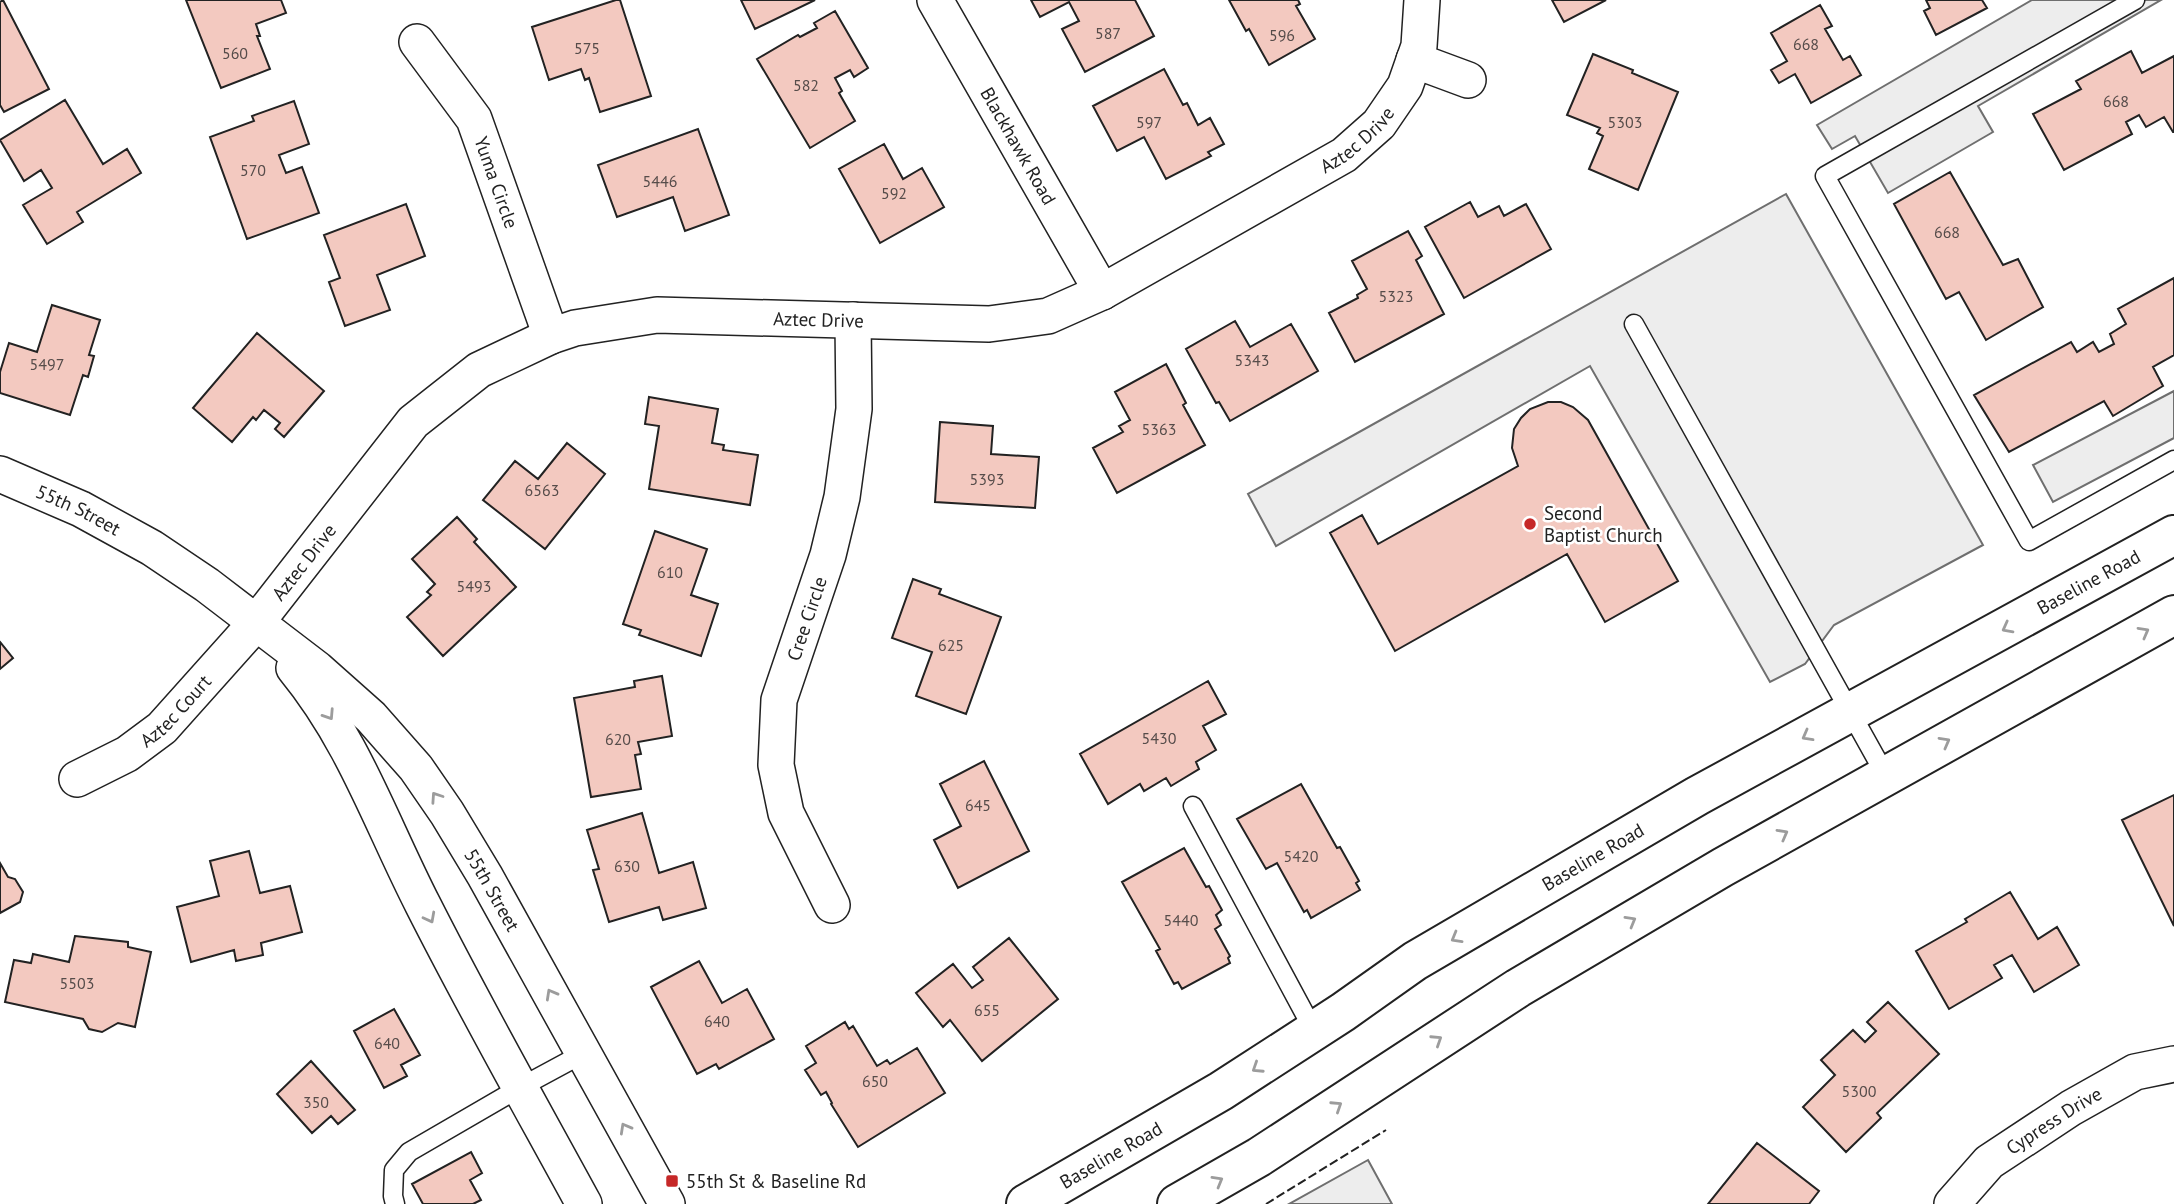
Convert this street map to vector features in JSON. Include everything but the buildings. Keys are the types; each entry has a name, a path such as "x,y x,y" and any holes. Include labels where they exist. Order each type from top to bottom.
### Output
{"main road":[{"name":"Baseline Road","path":"1026,1204 1221,1091 1415,961 1687,802 2174,536"},
{"path":"1177,1204 1259,1157 1518,988 1723,867 2174,615"}],"street":[{"name":"Blackhawk Road","path":"935,0 1102,292"},
{"name":"Aztec Drive","path":"256,623 414,422 479,370 551,336 575,328 657,315 989,324 1048,316 1102,292 1344,155 1379,124 1405,86 1419,46 1422,0"},
{"name":"Yuma Circle","path":"417,42 474,119 551,336"},
{"path":"1414,60 1468,80"},
{"name":"Cree Circle","path":"832,905 786,813 776,765 779,700 828,555 842,497 854,409 853,320"},
{"name":"55th Street","path":"0,474 81,509 152,548 207,585 317,669 371,717 416,768 447,813 485,876 667,1204"},
{"name":"55th Street","path":"256,623 296,670 335,724 352,754 422,904 584,1204"},
{"name":"Aztec Court","path":"77,779 127,754 162,728 256,623"},
{"name":"Cypress Drive","path":"1952,1204 1989,1161 2071,1108 2135,1072 2174,1063"}],"lane":[{"path":"2135,0 1825,176 2029,541 2174,460"},
{"path":"1634,324 1886,776"},
{"path":"1193,806 1314,1031"},
{"path":"395,1204 394,1170 409,1152 584,1053"}],"shaded area":[{"path":"2032,0 2161,0 1978,106 1993,132 1888,193 1855,136 1832,149 1817,125"},
{"path":"1786,194 1983,545 1834,625 1805,664 1770,682 1590,366 1276,546 1248,494"},
{"path":"2174,391 2174,438 2053,502 2033,465"},
{"path":"1368,1160 1392,1204 1289,1204"}],"fence":[{"path":"1266,1204 1386,1130"}],"place":[{"name":"Second Baptist Church","path":"1530,524"},
{"name":"55th St & Baseline Rd","path":"672,1181"}]}
